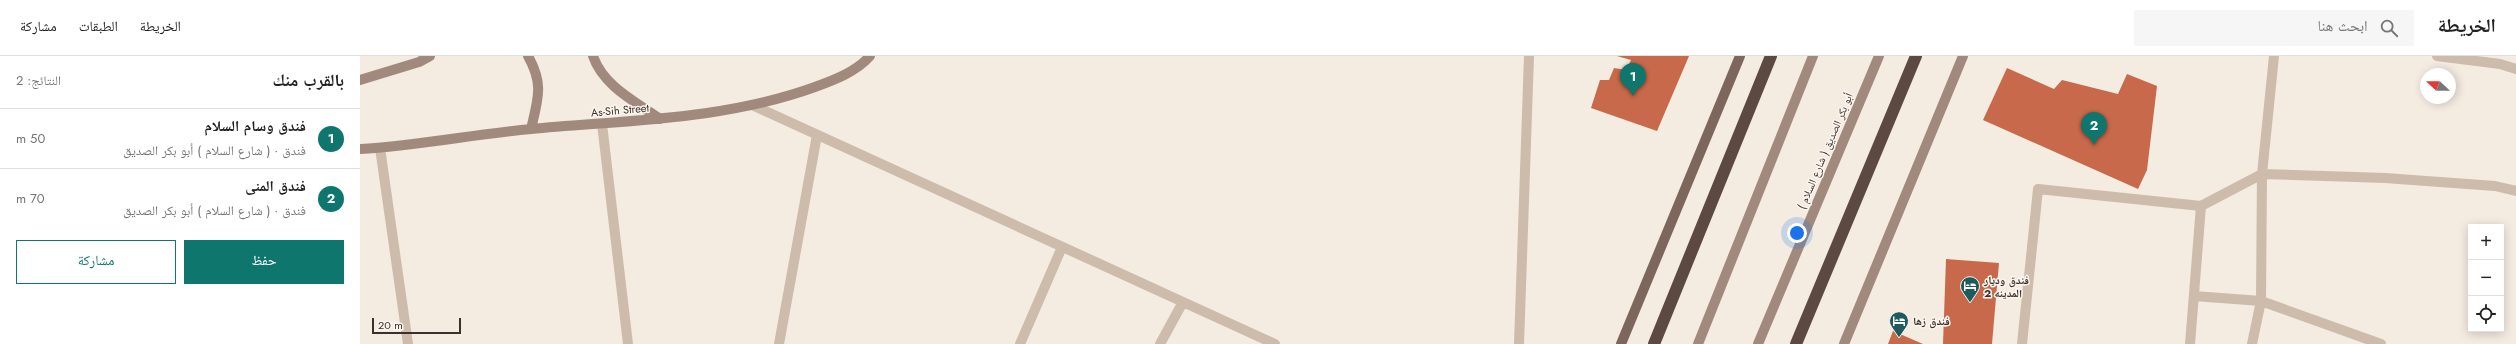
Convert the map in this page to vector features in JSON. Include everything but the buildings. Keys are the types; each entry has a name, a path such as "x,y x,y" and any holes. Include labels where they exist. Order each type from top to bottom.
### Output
{"highway":[{"path":"1654,344 1771,56"},
{"path":"1796,344 1916,56"}],"main road":[{"path":"360,80 419,62 430,56"},
{"path":"528,56 537,72 539,98 530,129"},
{"path":"593,56 597,68 618,90 660,119"},
{"name":"As-Sih Street","path":"360,149 380,148 530,129 660,119 752,105 783,98 840,77 870,56"},
{"path":"1621,344 1740,56"},
{"path":"1698,344 1813,56"},
{"name":"( شارع السلام ) أبو بكر الصديق","path":"1758,344 1879,56"},
{"path":"1844,344 1963,56"}],"street":[{"path":"1519,344 1529,56"},
{"path":"2252,344 2261,301 2262,174 2274,56"},
{"path":"2437,56 2500,64 2516,69"},
{"path":"752,105 1275,344"},
{"path":"602,124 628,344"},
{"path":"779,344 817,135"},
{"path":"380,148 408,344"},
{"path":"2022,344 2038,189 2201,206 2262,174 2385,178 2495,186 2516,191"},
{"path":"2190,344 2201,206"},
{"path":"1020,344 1062,247"},
{"path":"2194,296 2261,301 2381,344"},
{"path":"1160,344 1182,302"}],"place":[{"name":"فندق وسام السلام","path":"1633,96"},
{"name":"فندق المنى","path":"2094,145"},
{"name":"فندق وديار المدينه 2","path":"1970,303"},
{"name":"فندق زها","path":"1899,338"}]}
